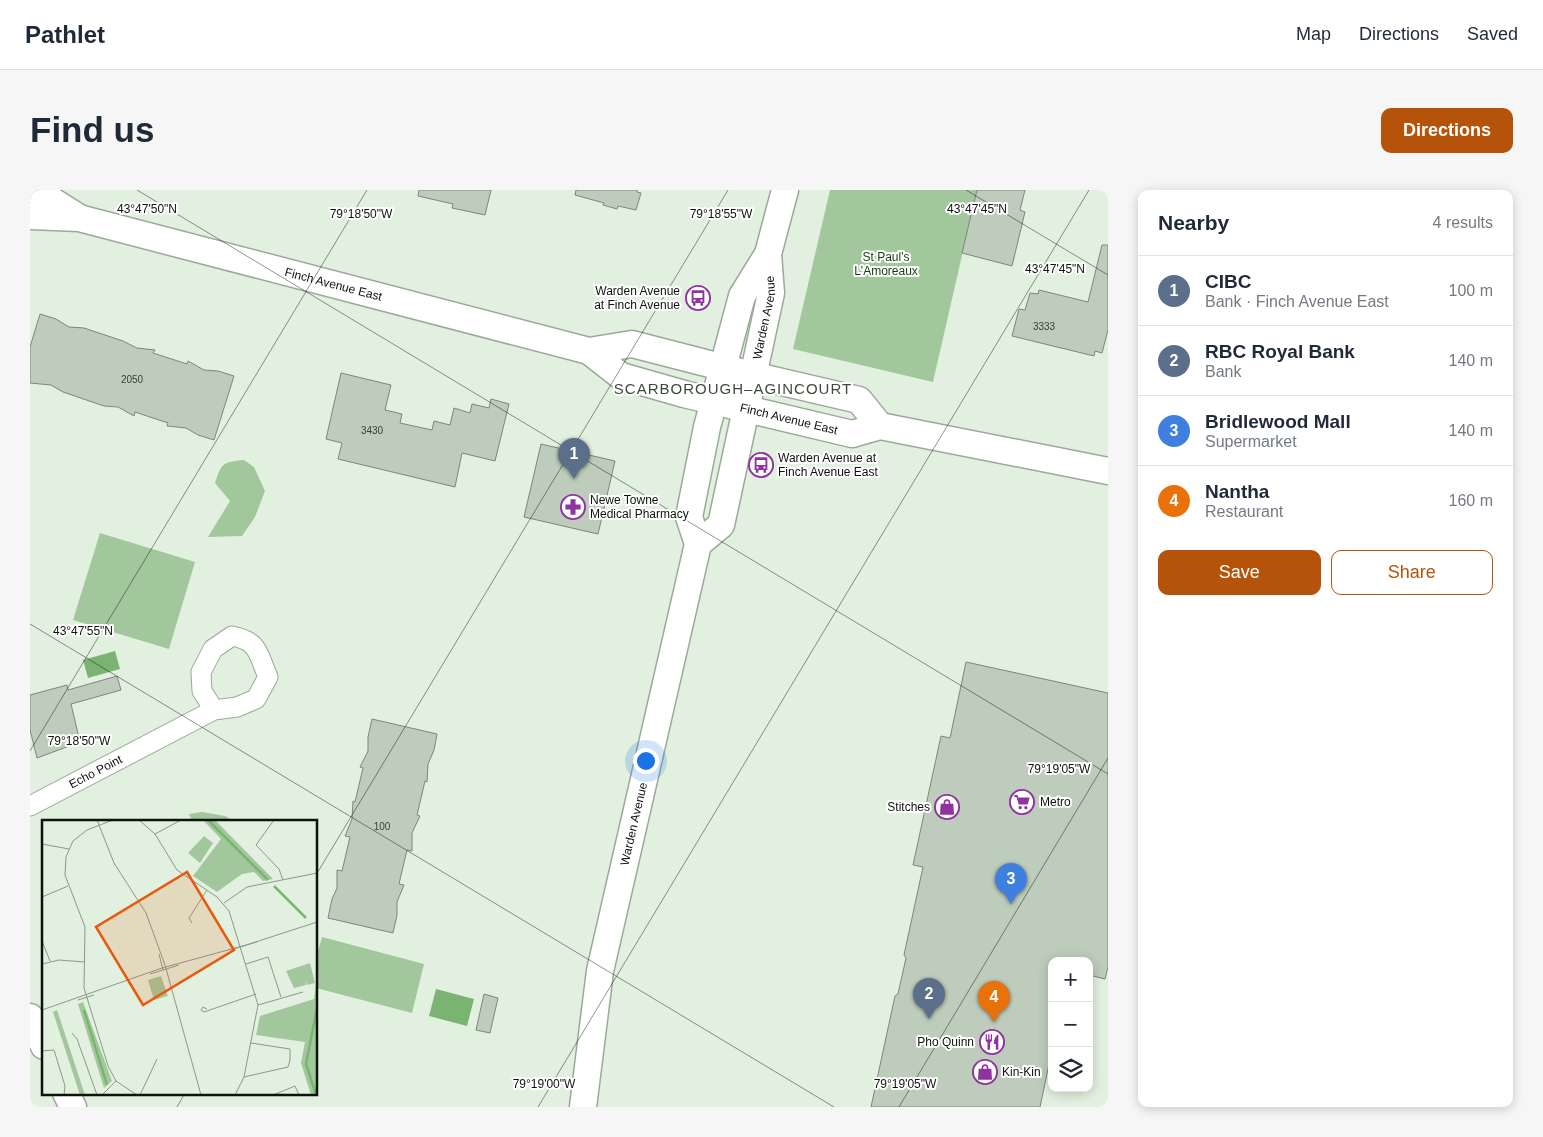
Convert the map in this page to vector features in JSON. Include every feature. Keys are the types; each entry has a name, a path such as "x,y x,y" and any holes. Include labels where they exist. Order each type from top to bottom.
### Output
{"main road":[{"name":"Finch Avenue East","path":"35,190 79,218"},
{"name":"Warden Avenue","path":"583,1107 600,971 698,544 689,517 707,427 742,296 768,254 785,190"},
{"name":"Finch Avenue East","path":"30,216 79,218 589,351 621,376 715,402 852,434 880,426 1108,471"},
{"name":"Warden Avenue","path":"698,544 721,525 771,292 768,254"},
{"name":"Finch Avenue East","path":"589,351 632,344 860,400 880,426"},
{"path":"30,1017 42,1042"},
{"path":"66,1094 73,1107"}],"street":[{"name":"Echo Point","path":"30,806 214,710"}],"green space":[{"name":"St Paul's L'Amoreaux","path":"830,190 977,190 933,382 793,349"},
{"path":"244,460 254,467 265,491 255,517 242,536 208,537 230,501 215,483 219,471 227,463"},
{"path":"100,533 195,562 169,649 73,620"},
{"path":"202,812 225,816 232,820 192,820 189,814"},
{"path":"322,937 424,964 412,1013 318,989 318,951"}],"shaded area":[{"path":"115,651 120,669 88,678 83,660"},
{"path":"436,989 474,999 467,1026 429,1016"}],"building":[{"path":"419,190 491,190 485,215 452,208 453,204 418,196"},
{"path":"576,190 637,190 637,192 641,193 636,210 618,206 617,209 603,205 604,203 575,195"},
{"path":"977,190 1025,190 1020,210 1025,212 1012,266 962,253"},
{"path":"1102,245 1108,245 1108,330 1102,353 1095,351 1094,356 1012,336 1019,309 1025,310 1030,293 1038,294 1039,290 1088,302"},
{"path":"40,314 56,319 69,327 84,328 123,341 137,348 155,350 153,353 187,364 188,361 204,370 218,371 234,376 214,440 198,435 186,428 167,426 168,423 135,412 134,416 118,407 104,406 63,392 51,385 30,383 30,347"},
{"path":"341,373 391,385 385,410 402,414 400,423 432,430 434,421 450,425 454,408 470,413 472,404 489,408 491,399 509,404 495,461 462,453 455,487 338,459 342,443 326,439"},
{"path":"541,444 615,461 598,534 524,517"},
{"name":"Metro","path":"966,662 1108,693 1108,967 1105,979 1093,976 1093,957 1048,957 1048,1069 1040,1107 871,1107 895,996 898,994 906,958 904,955 923,867 913,865 941,736 950,738"},
{"path":"117,676 121,690 71,704 80,742 37,758 30,730 30,695 67,685 68,690"},
{"path":"372,719 437,734 434,750 428,764 427,782 425,781 417,815 420,816 412,833 412,851 407,850 399,884 404,885 397,902 397,915 393,933 328,918 332,899 337,888 337,870 342,871 350,837 345,836 352,819 353,801 355,802 363,768 360,767 368,751 368,737"},
{"path":"484,994 498,998 490,1033 476,1030"}],"place":[{"name":"Warden Avenue at Finch Avenue","path":"698,298"},
{"name":"Warden Avenue at Finch Avenue East","path":"761,465"},
{"name":"CIBC","path":"574,479"},
{"name":"Newe Towne Medical Pharmacy","path":"573,507"},
{"name":"Metro","path":"1022,802"},
{"name":"Stitches","path":"947,807"},
{"name":"Bridlewood Mall","path":"1011,904"},
{"name":"RBC Royal Bank","path":"929,1019"},
{"name":"Nantha","path":"994,1022"},
{"name":"Pho Quinn","path":"992,1042"},
{"name":"Kin-Kin","path":"985,1072"}],"district":[{"name":"SCARBOROUGH–AGINCOURT","path":"733,389"}]}
